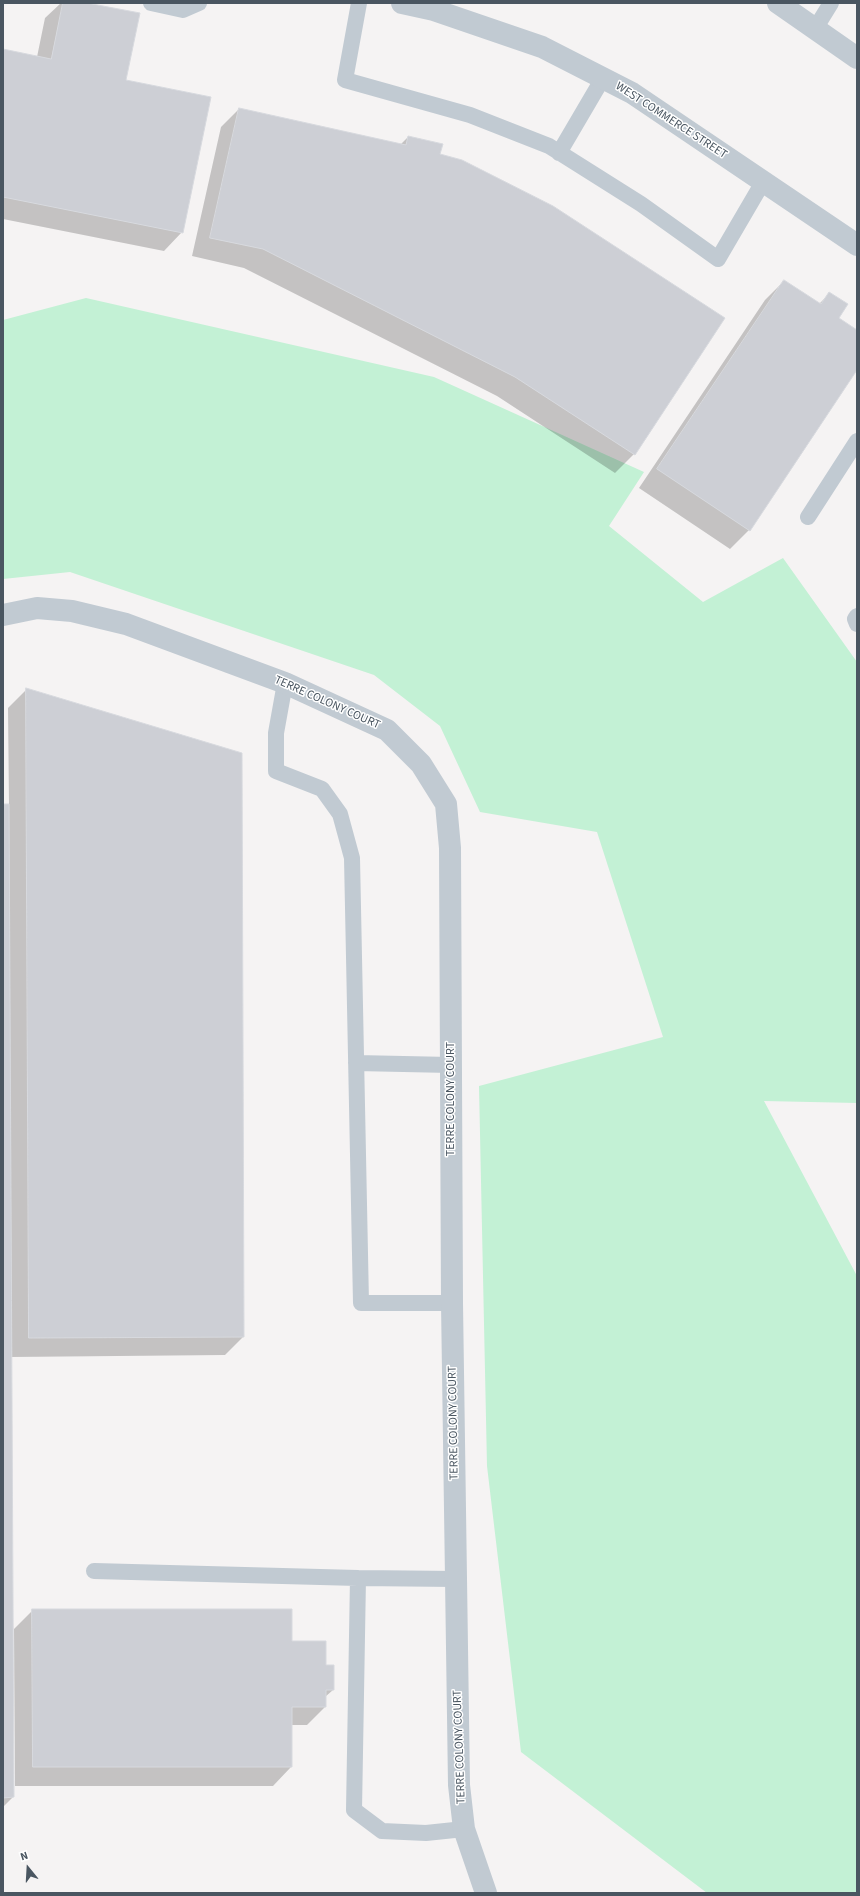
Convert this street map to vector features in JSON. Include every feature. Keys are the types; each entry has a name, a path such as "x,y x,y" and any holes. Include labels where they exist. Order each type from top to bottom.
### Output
{"street":[{"name":"WEST COMMERCE STREET","path":"402,3 434,10 542,47 632,93 857,246"},
{"path":"778,3 857,58"},
{"name":"TERRE COLONY COURT","path":"3,615 37,608 80,612 126,624 285,683 387,730 421,764 446,804 450,848 452,1303 460,1785 464,1829 486,1893"}],"lane":[{"path":"151,3 183,10 199,3"},
{"path":"359,3 345,80 470,115 549,146 641,204 718,258 763,182"},
{"path":"815,29 831,3"},
{"path":"559,153 602,78"},
{"path":"808,517 857,441"},
{"path":"857,616 855,619 857,624"},
{"path":"285,683 276,733 276,771 322,789 340,814 352,858 361,1303 452,1303"},
{"path":"356,1063 451,1065"},
{"path":"94,1571 456,1579"},
{"path":"358,1578 354,1810 382,1831 426,1832 464,1829"}],"green space":[{"path":"86,298 434,377 644,472 609,526 703,602 783,558 857,662 857,1103 764,1101 857,1276 857,1893 707,1893 521,1752 487,1466 479,1086 663,1037 597,832 480,812 440,726 374,675 70,572 3,579 3,320"}],"building":[{"path":"63,3 87,3 140,13 126,80 211,97 183,233 3,197 3,49 51,59"},
{"path":"239,108 406,145 408,136 443,144 440,154 462,160 553,206 725,318 635,455 515,377 263,249 210,238"},
{"path":"784,280 821,304 829,292 848,304 839,318 857,330 857,370 750,531 657,469"},
{"path":"26,688 242,753 244,1337 29,1338"},
{"path":"3,804 9,804 14,1797 3,1798"},
{"path":"32,1609 292,1609 292,1641 326,1641 326,1665 334,1665 334,1690 326,1690 326,1707 292,1707 292,1767 33,1767"}]}
